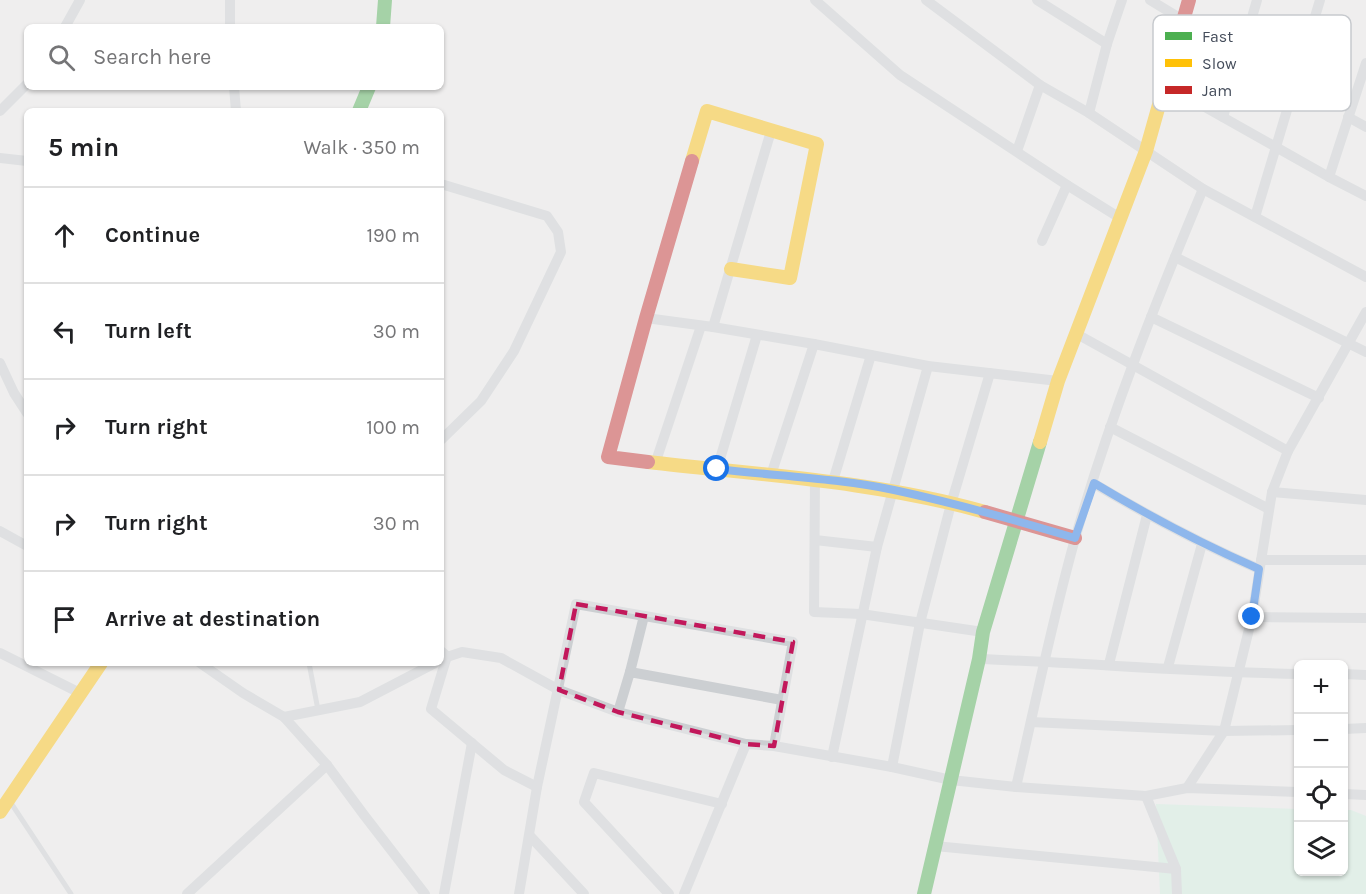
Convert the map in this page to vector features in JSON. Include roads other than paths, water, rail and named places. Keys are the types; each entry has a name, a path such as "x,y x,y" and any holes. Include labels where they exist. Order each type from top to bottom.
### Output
{"street":[{"path":"67,24 80,0"},
{"path":"230,24 231,0"},
{"path":"383,24 385,0"},
{"path":"815,0 900,75 1120,218"},
{"path":"1037,0 1107,44"},
{"path":"1089,113 1107,44 1122,0"},
{"path":"1150,0 1175,15"},
{"path":"1184,15 1189,0"},
{"path":"1253,15 1257,0"},
{"path":"1316,15 1320,0"},
{"path":"931,2 1040,85 1089,113 1203,189 1366,277"},
{"path":"1351,108 1366,63"},
{"path":"1017,151 1040,85"},
{"path":"0,111 24,87"},
{"path":"234,90 236,108"},
{"path":"360,108 368,90"},
{"path":"731,269 790,278 817,144 707,111 608,457 655,464 833,481 892,490 1016,520 1075,538"},
{"path":"924,894 979,658 983,632 1016,520 1058,381 1146,151 1157,111"},
{"path":"1212,111 1366,196"},
{"path":"1223,117 1225,111"},
{"path":"1255,217 1287,111"},
{"path":"1329,177 1350,111"},
{"path":"1348,117 1366,127"},
{"path":"713,327 771,131"},
{"path":"0,158 24,161"},
{"path":"444,185 547,216 558,232 561,252 514,351 480,401 444,437"},
{"path":"1042,240 1066,185"},
{"path":"1016,787 1044,661 1075,538 1132,366 1203,189"},
{"path":"1175,257 1366,352"},
{"path":"1187,788 1224,731 1252,617 1272,492 1288,451 1366,312"},
{"path":"1151,317 1319,398"},
{"path":"646,318 814,344 928,366 1058,381"},
{"path":"655,464 701,326"},
{"path":"1075,333 1288,451"},
{"path":"717,469 757,335"},
{"path":"771,475 814,344"},
{"path":"833,481 871,355"},
{"path":"0,363 24,407"},
{"path":"832,757 877,547 928,366"},
{"path":"892,767 920,623 951,504 990,373"},
{"path":"1110,427 1269,509"},
{"path":"815,479 814,612 861,614 983,632"},
{"path":"1094,483 1202,544 1260,565 1366,560"},
{"path":"1272,492 1366,500"},
{"path":"1109,664 1147,515"},
{"path":"0,531 24,544"},
{"path":"815,540 877,547"},
{"path":"1168,667 1202,544"},
{"path":"519,894 537,786 576,604 793,642 774,746"},
{"path":"618,712 644,616"},
{"path":"1252,617 1366,618"},
{"path":"444,655 462,652 501,658 559,690 618,712 746,744 774,746 951,780 1146,796 1187,788 1294,792"},
{"path":"0,653 24,665"},
{"path":"979,658 1168,667 1239,673 1294,674"},
{"path":"26,666 80,693"},
{"path":"0,812 98,666"},
{"path":"204,666 243,693 284,717 327,765 425,894"},
{"path":"284,717 360,702 429,666"},
{"path":"441,666 431,709 504,770 537,786"},
{"path":"630,672 782,700"},
{"path":"1348,674 1366,675"},
{"path":"1031,722 1224,731 1294,730"},
{"path":"1348,729 1366,728"},
{"path":"444,894 471,743"},
{"path":"684,894 746,744"},
{"path":"187,894 327,765"},
{"path":"669,894 584,802 594,772 722,804"},
{"path":"1348,794 1366,795"},
{"path":"1146,796 1176,869 1177,894"},
{"path":"530,836 584,894"},
{"path":"934,846 1176,869"}],"lane":[{"path":"310,666 318,710"},
{"path":"9,800 71,894"}]}
